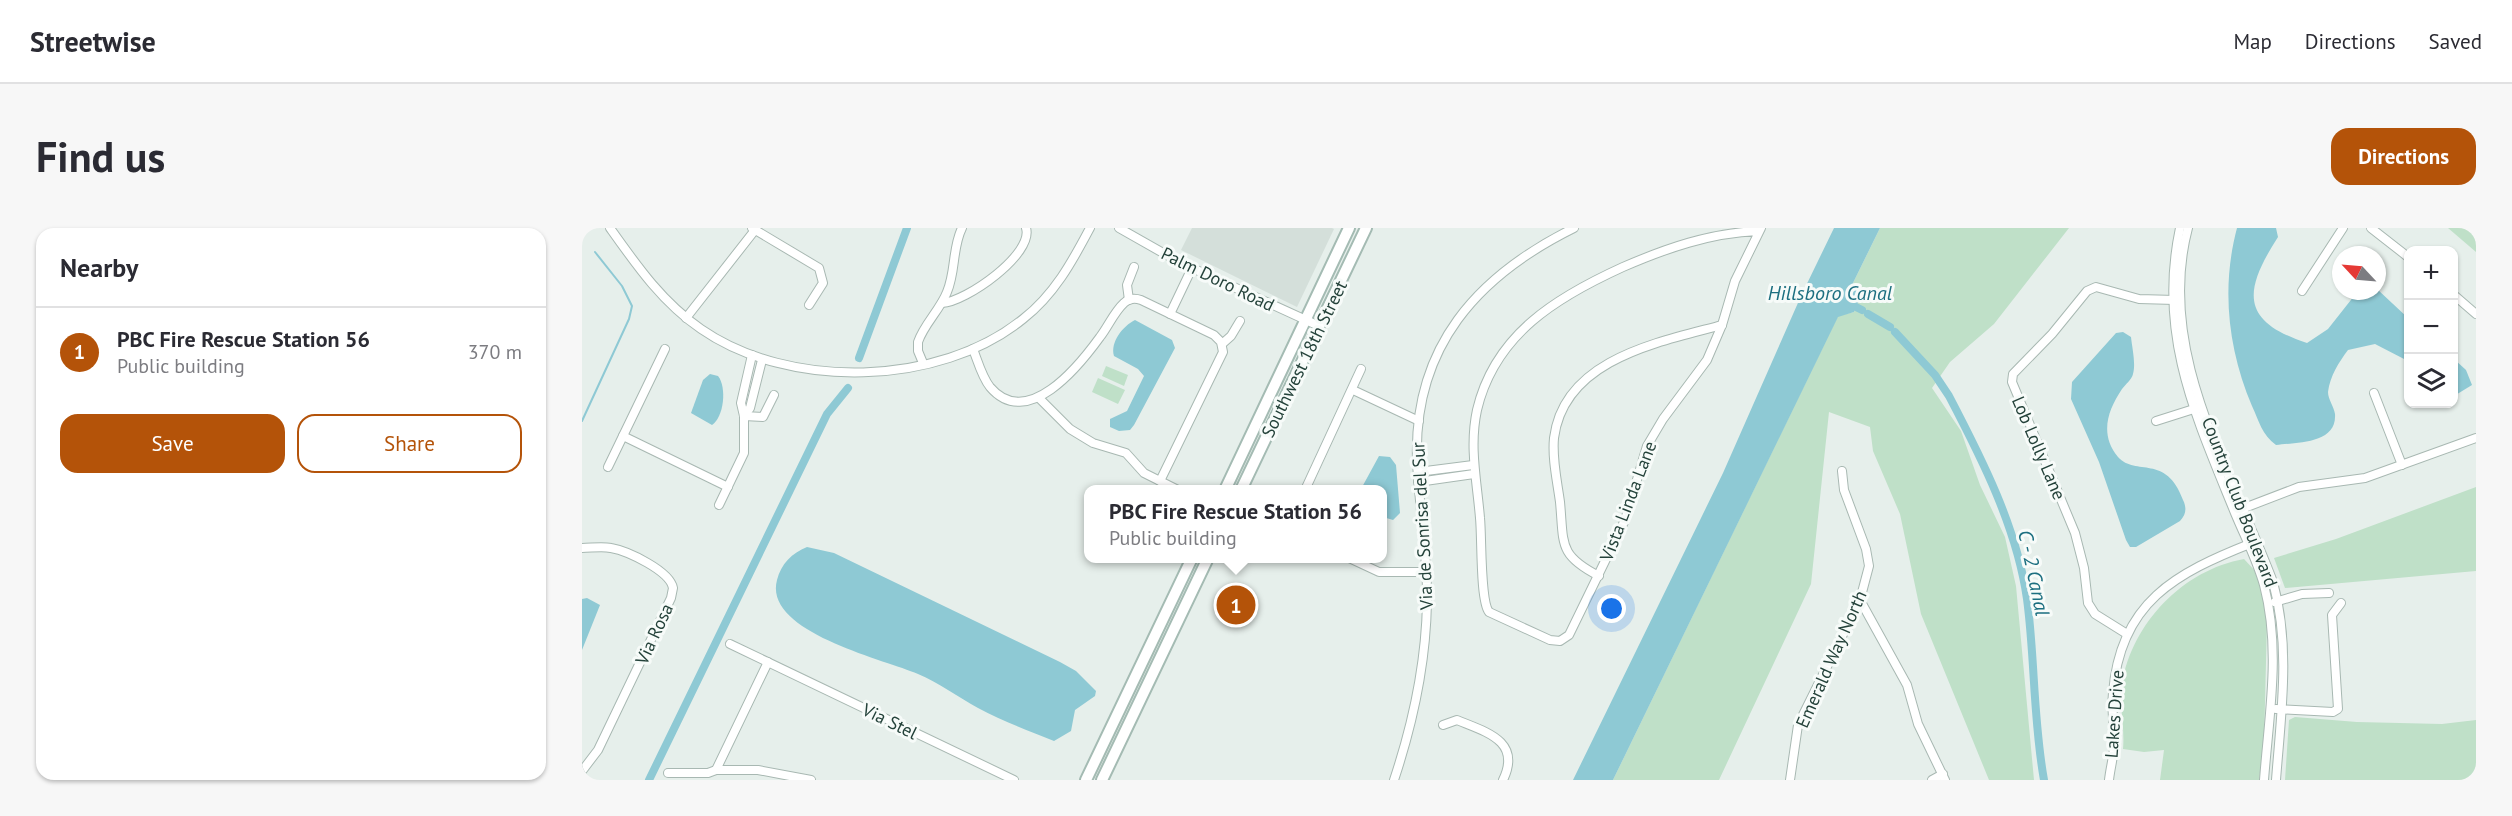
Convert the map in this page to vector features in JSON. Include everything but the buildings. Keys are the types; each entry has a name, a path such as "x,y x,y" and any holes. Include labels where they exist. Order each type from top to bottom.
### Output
{"main road":[{"name":"Southwest 18th Street","path":"1227,485 1349,228"},
{"name":"Southwest 18th Street","path":"1243,485 1366,228"},
{"path":"1086,780 1190,563"},
{"path":"1102,780 1206,563"}],"street":[{"path":"610,228 656,291 686,318 719,340 762,360 794,368 831,372 879,371 973,350 1007,331 1041,303 1068,269 1090,228"},
{"path":"923,363 918,351 918,342 942,303 952,278 956,243 962,228"},
{"path":"942,303 962,298 996,275 1023,244 1027,237 1026,228"},
{"name":"Palm Doro Road","path":"1119,228 1192,268 1319,326"},
{"name":"Via de Sonrisa del Sur","path":"1394,780 1418,688 1425,637 1426,572 1418,482 1419,421 1424,391 1437,355 1451,329 1473,298 1512,263 1574,228"},
{"name":"Country Club Boulevard","path":"2180,228 2174,256 2180,363 2194,410 2235,511 2253,543 2278,601 2284,636 2276,780"},
{"name":"Country Club Boulevard","path":"2188,228 2176,301 2189,368 2243,508 2268,604 2273,644 2271,709 2264,780"},
{"path":"2302,291 2343,228"},
{"path":"2371,228 2404,253"},
{"path":"686,318 754,229 819,268 823,283 809,305"},
{"name":"Vista Linda Lane","path":"1760,230 1735,281 1722,325 1707,360 1663,419 1647,446 1625,520 1572,632 1560,641 1550,640 1489,612 1484,603 1482,546 1473,465 1474,428 1483,391 1506,347 1532,319 1576,290 1647,256 1712,235 1760,230"},
{"path":"1129,300 1127,285 1134,267"},
{"path":"1170,314 1192,268"},
{"name":"Lob Lolly Lane","path":"2127,634 2095,615 2088,603 2084,568 2075,534 2012,382 2013,374 2052,334 2087,291 2096,286 2139,299 2176,301"},
{"path":"2458,298 2476,314"},
{"path":"973,350 986,381 996,393 1019,402 1039,398 1079,363 1123,304 1129,300 1141,300 1214,335 1222,344 1222,352 1160,481"},
{"path":"1222,344 1231,336 1240,321"},
{"path":"1599,576 1576,563 1563,543 1553,448 1561,412 1575,390 1604,367 1649,346 1722,325"},
{"path":"608,467 665,349"},
{"path":"719,505 744,453 744,416 741,404 752,356"},
{"path":"744,416 750,408 762,360"},
{"path":"1307,485 1361,369"},
{"path":"1353,390 1419,421"},
{"path":"2374,393 2402,465"},
{"path":"744,416 763,417 774,395"},
{"path":"1039,398 1070,429 1093,443 1126,453 1144,473 1169,485"},
{"path":"2156,421 2202,406"},
{"path":"623,436 728,487"},
{"path":"2235,511 2299,487 2345,483 2476,438"},
{"path":"1418,472 1473,465"},
{"name":"Emerald Way North","path":"1790,780 1798,725 1850,616 1860,600 1869,566 1866,549 1844,490 1842,471"},
{"path":"1418,482 1474,474"},
{"name":"Lakes Drive","path":"2109,780 2114,749 2113,695 2117,666 2127,634 2156,593 2183,573 2253,543"},
{"name":"Via Rosa","path":"582,548 607,548 620,551 665,573 673,588 671,598 598,750 582,771"},
{"path":"1360,563 1379,572 1426,572"},
{"path":"2268,604 2302,594 2330,593"},
{"path":"1860,600 1907,685 1918,724 1944,777 1932,780"},
{"path":"2271,709 2333,712 2338,709 2332,613 2341,603"},
{"name":"Via Stel","path":"730,644 1013,780"},
{"path":"716,770 768,662"},
{"path":"1443,725 1457,720 1501,741 1509,759 1503,780"},
{"path":"668,773 758,770 811,780"}],"shaded area":[{"path":"1192,228 1334,229 1297,307 1181,250"}],"green space":[{"path":"1880,228 2069,228 1994,324 1950,362 1932,388 1961,431 1980,485 2005,537 2016,586 2034,780 1989,780 1921,614 1900,514 1873,451 1870,427 1829,412 1811,584 1719,780 1613,780 1838,316 1854,312 1860,298 1853,283"},
{"path":"2448,228 2476,228 2476,252"},
{"path":"1106,366 1128,375 1124,386 1102,376"},
{"path":"1098,378 1125,390 1118,404 1092,392"},
{"path":"2476,487 2476,571 2285,588 2274,558 2336,539"},
{"path":"2244,559 2257,573 2265,596 2267,622 2264,743 2259,780 2160,780 2164,750 2144,752 2123,749 2121,692 2128,662 2137,640 2149,621 2181,587 2222,565"},
{"path":"2295,717 2357,722 2442,724 2476,720 2476,780 2285,780 2289,720"}],"water":[{"name":"Hillsboro Canal","path":"1834,228 1880,228 1853,283 1860,298 1854,312 1838,317 1613,780 1573,780 1723,473 1801,296"},
{"path":"2237,228 2276,228 2278,237 2259,273 2254,288 2254,302 2259,314 2269,325 2307,343 2328,329 2351,300 2386,300 2386,297 2404,314 2404,359 2375,344 2348,350 2341,359 2328,392 2335,414 2334,424 2323,436 2304,442 2276,445 2261,427 2237,363 2232,340 2228,296 2232,251"},
{"path":"1135,320 1172,340 1175,348 1134,425 1130,430 1119,431 1110,427 1110,419 1127,411 1144,376 1138,369 1114,356 1113,351 1122,330"},
{"path":"2123,332 2131,337 2134,370 2113,405 2108,422 2109,440 2118,457 2125,463 2151,468 2168,476 2176,485 2185,509 2185,514 2180,521 2136,547 2130,547 2126,540 2099,462 2071,399 2072,382 2116,333"},
{"path":"2458,363 2466,370 2472,385 2458,394"},
{"path":"710,374 718,376 723,387 722,409 712,425 691,413 703,380"},
{"path":"1379,456 1390,457 1396,465 1400,513 1393,520 1387,518 1387,485 1363,485"},
{"path":"807,547 834,553 1060,662 1076,671 1096,691 1095,696 1075,710 1071,731 1054,741 987,713 918,674 829,641 806,629 788,615 778,598 777,580 781,569 792,556"},
{"path":"587,598 600,605 582,650 582,599"}],"waterway":[{"path":"859,358 907,228"},
{"path":"582,421 629,319 632,306 622,286 595,252"},
{"path":"1848,303 1862,310"},
{"name":"C - 2 Canal","path":"1868,314 1890,327"},
{"name":"C - 2 Canal","path":"1895,332 1935,375 1949,396 1986,469 2007,520 2027,599 2040,757 2044,780"},
{"path":"649,780 827,414 848,388"}],"place":[{"name":"PBC Fire Rescue Station 56","path":"1236,605"}]}
